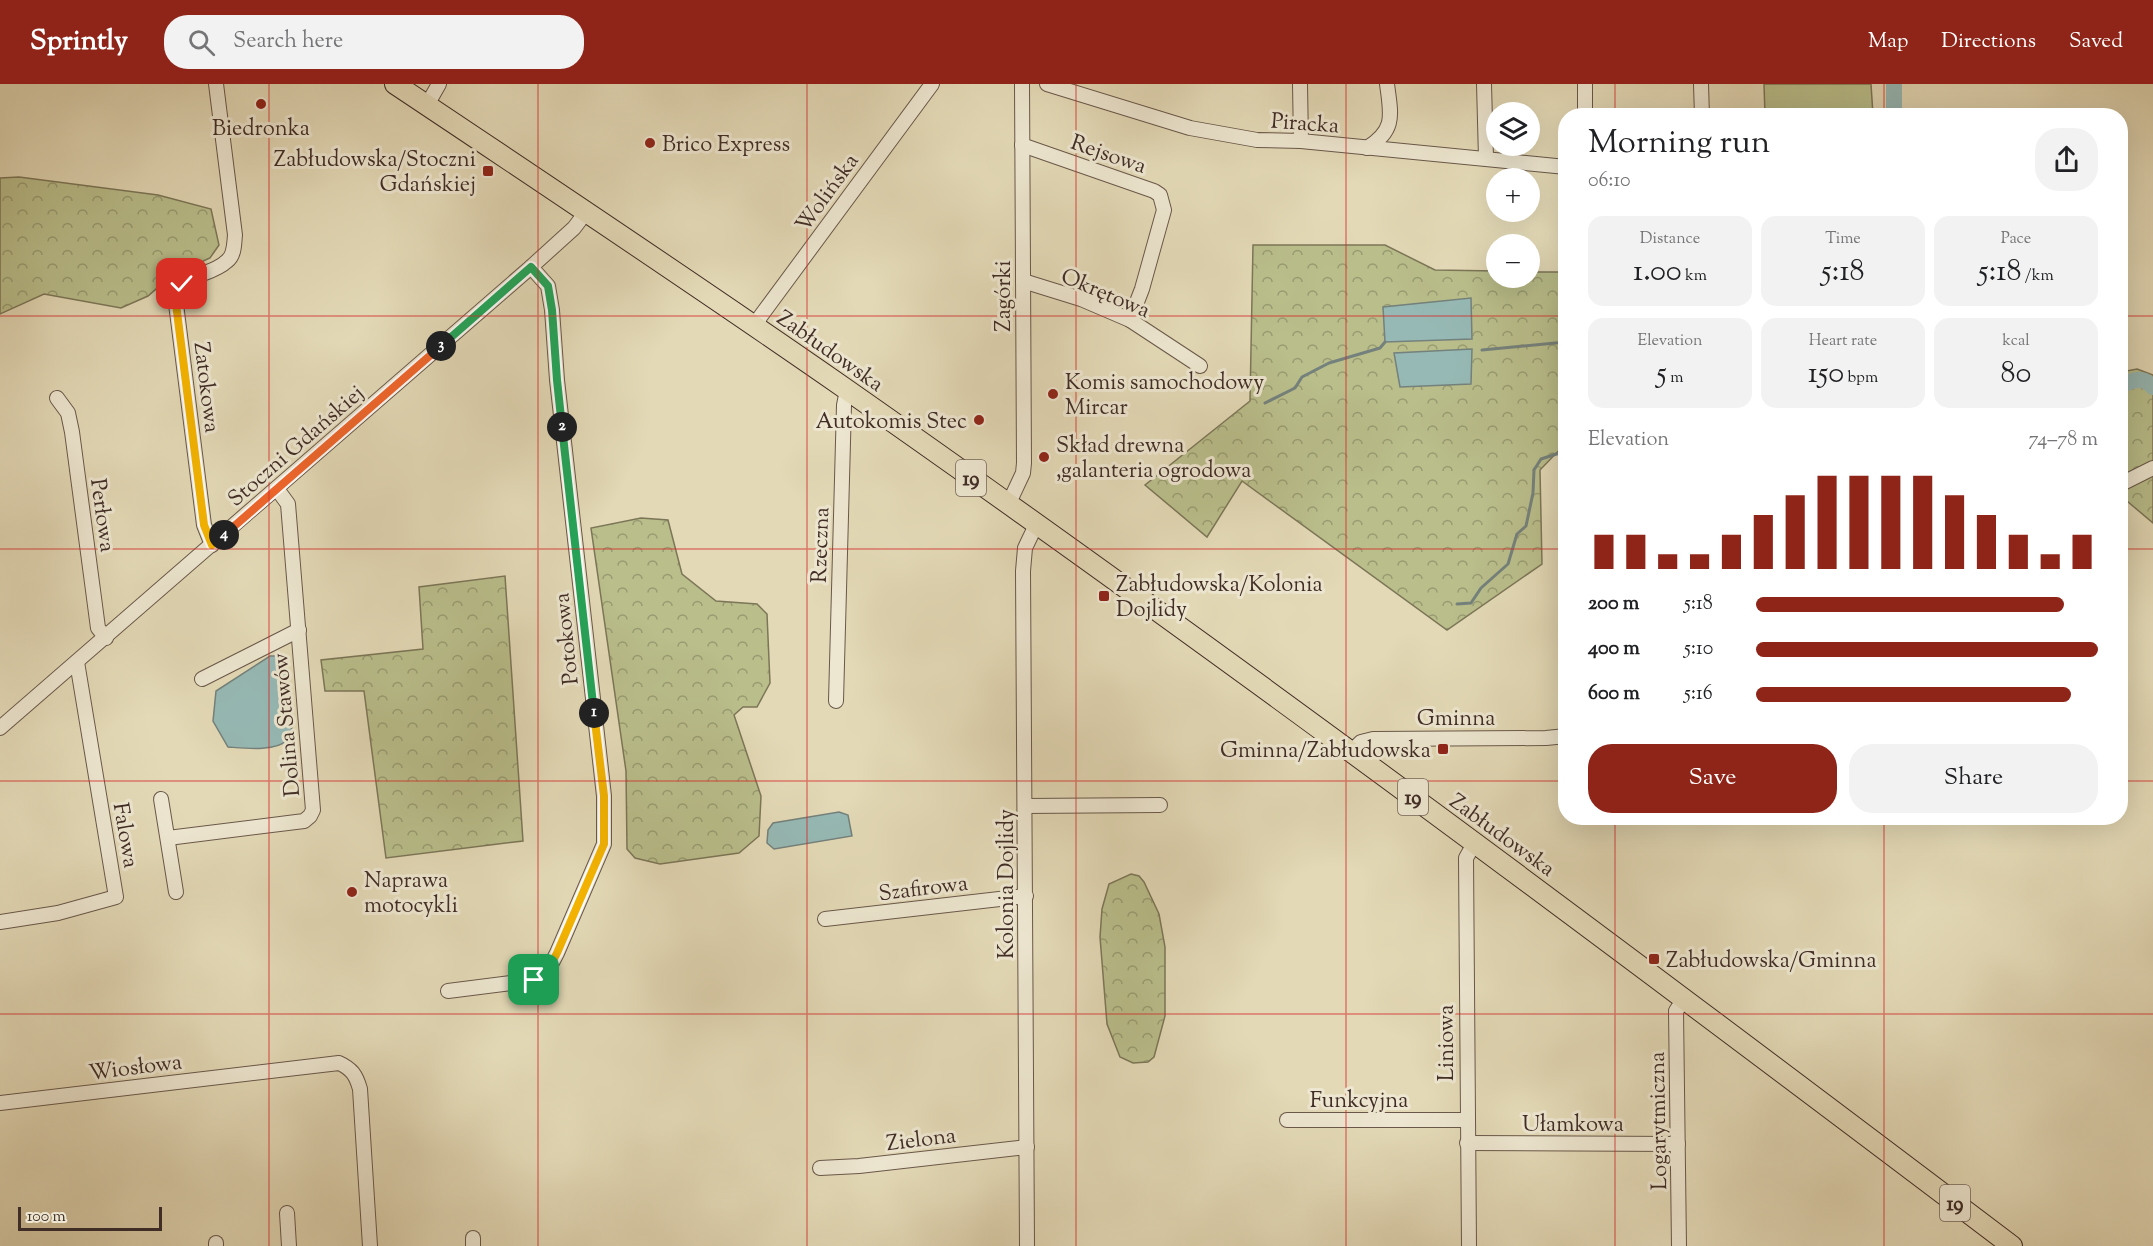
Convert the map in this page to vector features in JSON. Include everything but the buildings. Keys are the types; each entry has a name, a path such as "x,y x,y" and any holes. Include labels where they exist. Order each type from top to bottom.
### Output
{"highway":[{"name":"Zabłudowska","path":"395,84 757,327 1036,525 1475,842 2012,1246"}],"street":[{"name":"Zatokowa","path":"212,545 204,525 176,304 177,293 182,284 228,261 234,251 235,234 216,84"},
{"path":"427,105 439,84"},
{"name":"Wolińska","path":"757,327 762,314 932,84"},
{"name":"Zagórki","path":"1008,505 1023,473 1024,463 1022,84"},
{"name":"Piracka","path":"1047,84 1190,128 1257,140 1301,141 1558,166"},
{"path":"1300,84 1301,141"},
{"path":"1367,148 1381,140 1390,125 1387,84"},
{"path":"1484,84 1486,158"},
{"path":"1584,84 1585,108"},
{"path":"1701,84 1702,108"},
{"name":"Rejsowa","path":"1022,145 1160,195 1164,210 1142,289 1130,320"},
{"name":"Stoczni Gdańskiej","path":"0,728 531,267 574,228 586,212"},
{"name":"Potokowa","path":"448,991 534,980 545,976 604,844 604,796 557,380 552,310 548,286 531,267"},
{"name":"Okrętowa","path":"1023,282 1081,299 1130,320 1200,366"},
{"name":"Rzeczna","path":"836,701 844,405 847,390"},
{"name":"Perłowa","path":"57,398 68,413 98,628 106,638"},
{"path":"2128,480 2153,468"},
{"name":"Dolina Stawów","path":"168,838 304,821 313,810 288,504 277,489"},
{"name":"Kolonia Dojlidy","path":"1028,1246 1023,571 1025,548 1036,525"},
{"path":"202,679 298,630"},
{"name":"Falowa","path":"0,922 58,913 116,897 76,662"},
{"name":"Gminna","path":"1350,753 1361,742 1373,739 1558,737"},
{"path":"161,799 176,892"},
{"path":"1025,806 1160,805"},
{"name":"Liniowa","path":"1469,1246 1466,858 1475,842"},
{"name":"Szafirowa","path":"825,919 1026,896"},
{"name":"Logarytmiczna","path":"1679,1246 1676,1011 1684,999"},
{"name":"Wiosłowa","path":"0,1103 339,1063 351,1069 360,1089 370,1246"},
{"name":"Funkcyjna","path":"1287,1120 1467,1120"},
{"name":"Ułamkowa","path":"1467,1143 1678,1144"},
{"name":"Zielona","path":"820,1168 859,1166 1027,1147"},
{"path":"287,1213 289,1246"}],"green space":[{"path":"1764,84 1871,84 1873,108 1765,108"},
{"path":"19,177 158,195 211,209 219,245 210,258 171,276 148,296 121,308 44,294 0,314 0,178"},
{"path":"1253,245 1385,245 1435,270 1486,271 1486,288 1540,288 1540,272 1558,272 1558,451 1540,470 1542,564 1447,630 1242,481 1207,537 1145,485 1250,401"},
{"path":"2137,369 2153,375 2153,523 2128,502 2128,371"},
{"path":"641,518 668,520 682,574 716,601 757,604 767,614 770,683 757,707 743,707 734,715 761,796 759,836 739,853 660,864 635,858 627,849 626,771 591,528"},
{"path":"505,576 523,841 386,858 364,691 325,691 321,660 423,649 419,587"},
{"path":"1131,874 1139,876 1144,882 1159,914 1165,947 1165,1016 1154,1057 1148,1062 1133,1063 1120,1057 1107,1024 1100,937 1102,909 1109,884"}],"water":[{"path":"1471,298 1472,339 1385,342 1383,307"},
{"path":"1472,349 1471,384 1400,387 1394,353"},
{"path":"270,656 281,656 289,687 292,712 291,733 282,744 267,748 228,747 213,721 216,691"},
{"path":"839,812 848,815 852,836 774,849 767,843 768,830 773,823"}],"waterway":[{"path":"1894,84 1894,108"},
{"path":"1265,403 1295,388 1302,377 1329,363 1380,348 1385,342"},
{"path":"1482,350 1558,343"},
{"path":"2128,383 2142,380 2153,387"},
{"path":"1457,604 1471,603 1481,588 1508,564 1517,534 1526,526 1533,493 1534,470 1541,459 1558,454"}],"place":[{"name":"Biedronka","path":"261,104"},
{"name":"Brico Express","path":"650,143"},
{"name":"Zabłudowska/Stoczni Gdańskiej","path":"488,171"},
{"name":"Komis samochodowy Mircar","path":"1053,394"},
{"name":"Autokomis Stec","path":"979,420"},
{"name":"Skład drewna ,galanteria ogrodowa","path":"1044,457"},
{"name":"Zabłudowska/Kolonia Dojlidy","path":"1104,596"},
{"name":"Gminna/Zabłudowska","path":"1443,749"},
{"name":"Naprawa motocykli","path":"352,892"},
{"name":"Zabłudowska/Gminna","path":"1654,959"}],"route":[{"path":"182,284 177,293 176,304 204,525 212,545 531,267 548,286 606,829 604,844 557,953 545,976 534,980"}]}
